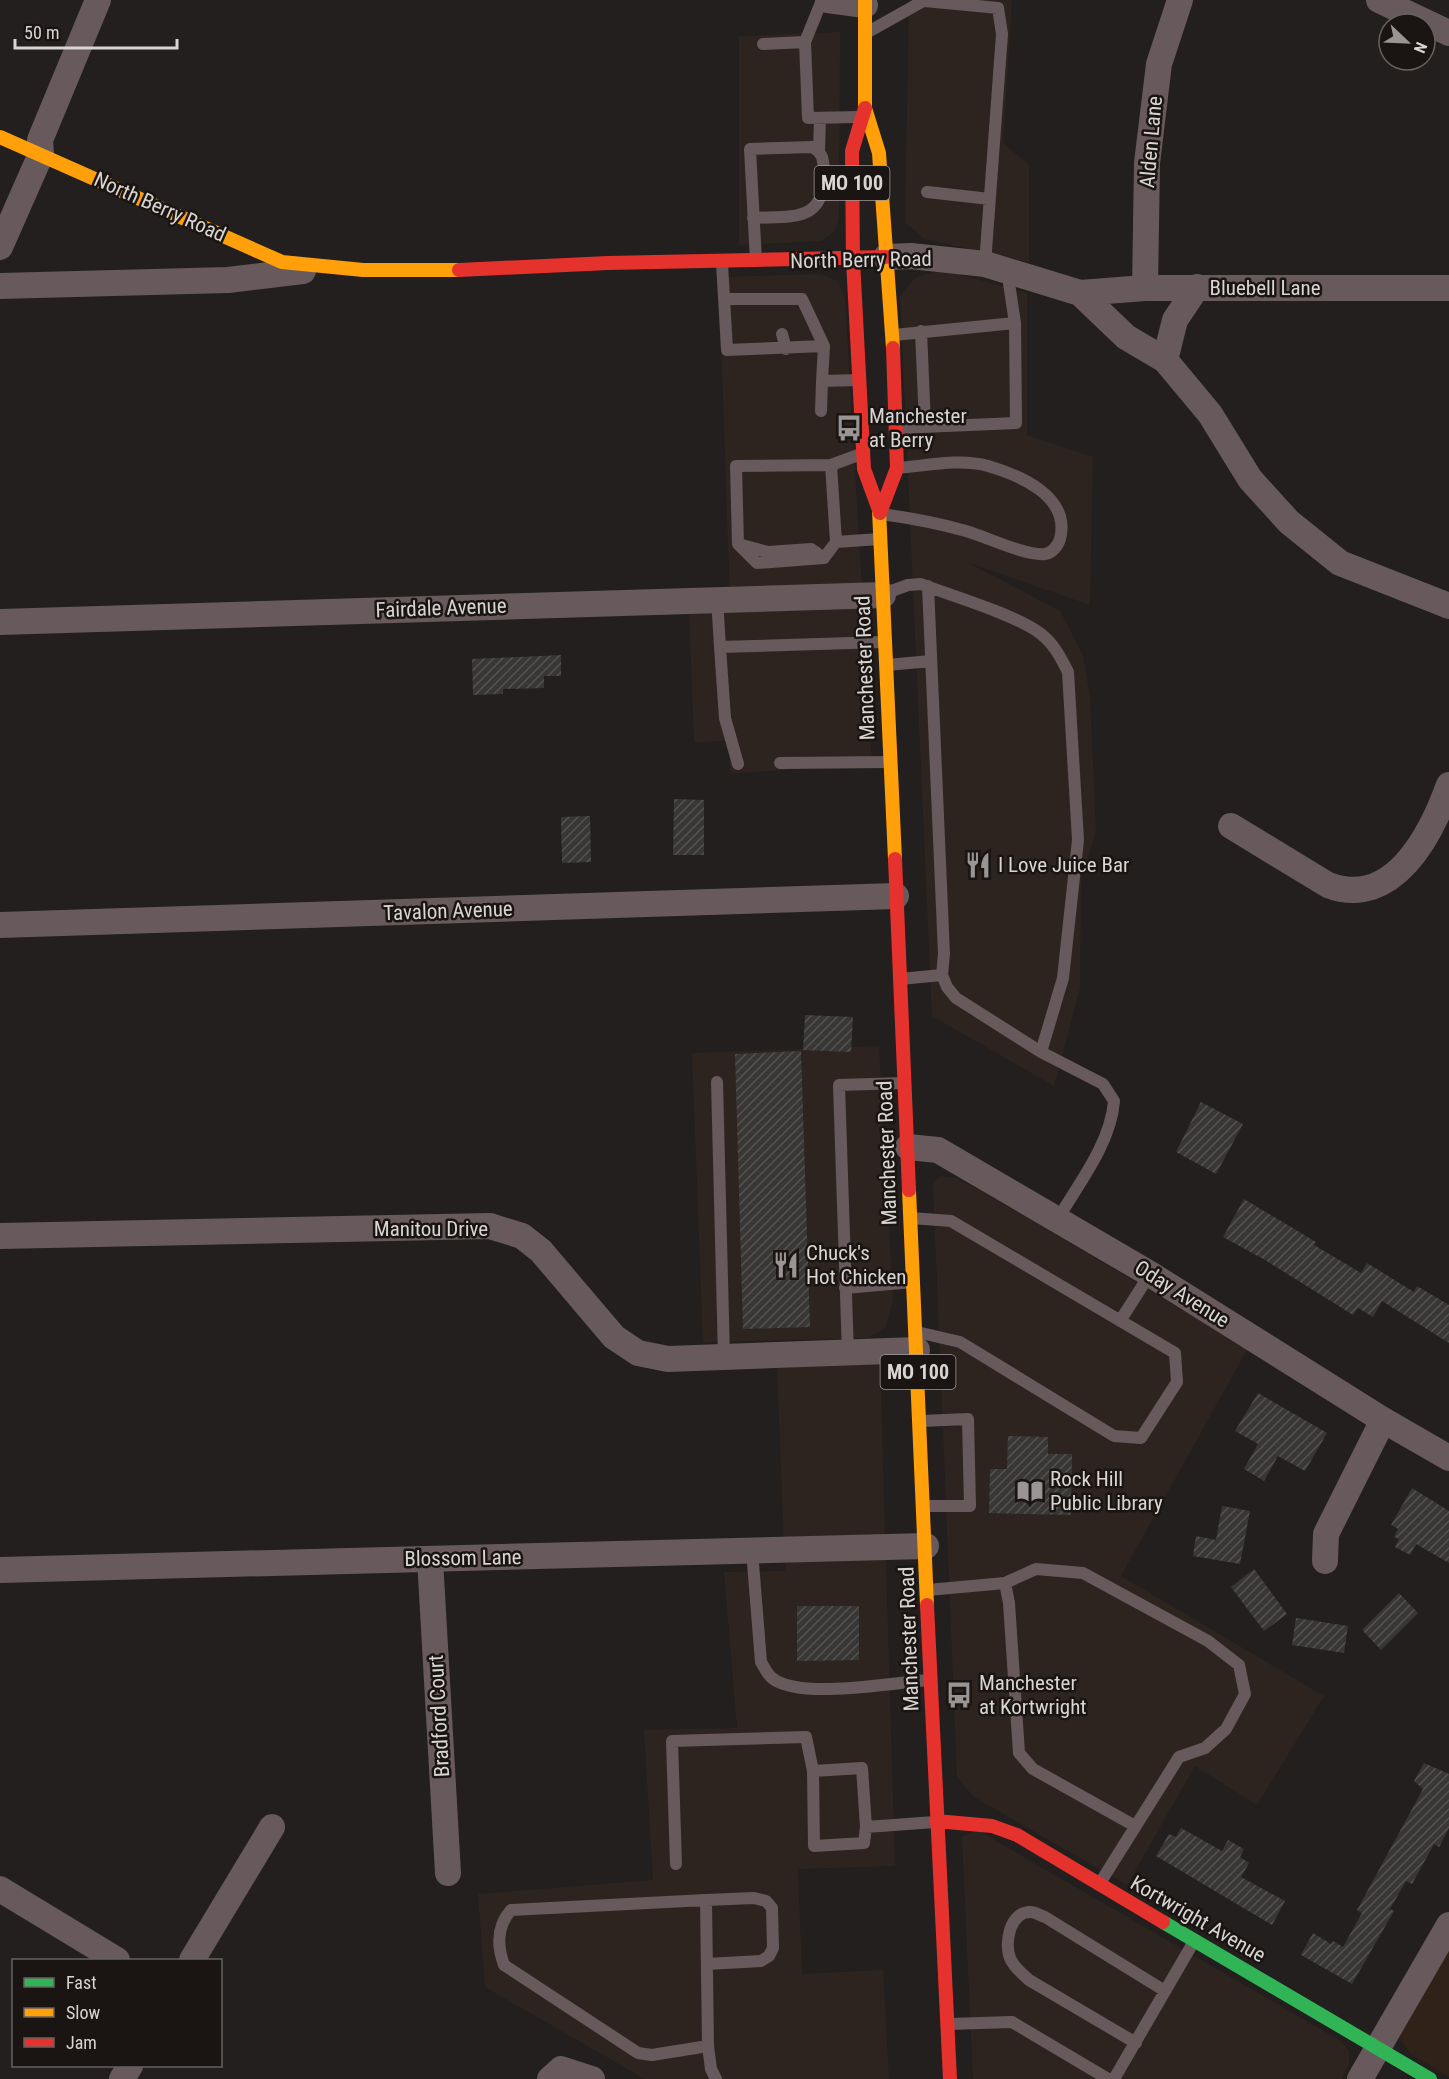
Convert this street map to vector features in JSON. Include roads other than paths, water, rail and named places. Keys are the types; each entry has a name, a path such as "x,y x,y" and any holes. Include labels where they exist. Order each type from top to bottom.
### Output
{"main road":[{"name":"Manchester Road","path":"865,3 863,113 852,151 838,165 853,260 862,454 864,469 880,513 932,1680 936,1821 950,2079"},
{"name":"Manchester Road","path":"863,113 879,153 896,428 897,468 880,513"},
{"name":"North Berry Road","path":"0,138 41,154 282,262 322,268 369,271 853,260 886,257"},
{"name":"Kortwright Avenue","path":"936,1821 965,1822 1006,1830 1430,2079"}],"street":[{"path":"0,247 41,154 40,140 98,0"},
{"path":"828,0 865,3"},
{"name":"Alden Lane","path":"1145,288 1147,163 1158,75 1180,0"},
{"path":"1379,0 1449,33"},
{"name":"North Berry Road","path":"886,257 911,256 996,267 1049,286 1080,293"},
{"name":"North Berry Road","path":"0,286 228,280 322,268"},
{"path":"1165,360 1175,320 1197,287"},
{"name":"Bluebell Lane","path":"1080,293 1197,287 1449,288"},
{"path":"1080,293 1126,337 1165,360 1210,414 1250,479 1289,522 1340,563 1449,606"},
{"name":"Fairdale Avenue","path":"0,622 883,595"},
{"path":"1231,826 1328,885 1340,889 1363,890 1383,883 1399,871 1429,832 1449,785"},
{"name":"Tavalon Avenue","path":"0,925 896,896"},
{"name":"Oday Avenue","path":"908,1147 938,1150 1150,1274 1383,1420 1449,1458"},
{"name":"Manitou Drive","path":"0,1236 490,1226 522,1236 541,1251 614,1337 638,1353 668,1359 848,1354 917,1341"},
{"path":"1325,1562 1326,1534 1383,1420"},
{"name":"Blossom Lane","path":"0,1570 926,1546"},
{"name":"Bradford Court","path":"430,1559 448,1873"},
{"path":"193,1959 272,1827"},
{"path":"0,1889 115,1959"},
{"path":"1360,2079 1449,1925"},
{"path":"550,2079 561,2069 592,2079"}],"lane":[{"path":"822,0 805,42 808,118 863,113"},
{"path":"865,34 922,1 998,8 1002,34 990,199 996,267 1015,323 1016,423 896,428"},
{"path":"763,44 805,42"},
{"path":"819,118 819,151"},
{"path":"753,218 801,216 811,212 820,202 838,165 812,147 750,149 753,218 756,262"},
{"path":"927,192 990,199"},
{"path":"722,262 727,350 824,346"},
{"path":"724,298 772,304 802,299 824,346 821,411"},
{"path":"892,335 1015,323"},
{"path":"921,331 925,425"},
{"path":"782,334 786,349"},
{"path":"822,381 859,380"},
{"path":"831,465 836,542 824,558 811,549 768,552 738,544 736,466 831,465 862,454"},
{"path":"880,513 924,520 1034,553 1048,554 1054,550 1060,539 1058,516 1045,492 1008,473 970,464 897,468"},
{"path":"836,542 881,538"},
{"path":"883,595 908,585 921,584 1017,621 1041,634 1058,652 1068,672 1078,840 1063,978 1041,1052"},
{"path":"928,586 944,954 942,975 947,987 956,998 1041,1052 1103,1084 1114,1101 1110,1122 1098,1151 1057,1220"},
{"path":"717,599 725,718 738,764"},
{"path":"720,647 884,642"},
{"path":"886,665 931,661"},
{"path":"780,763 890,762"},
{"path":"900,979 942,975"},
{"path":"717,1082 724,1357"},
{"path":"848,1354 839,1085 905,1083"},
{"path":"911,1218 951,1221 1175,1353 1177,1382 1141,1438 1114,1436 960,1342 917,1341"},
{"path":"1120,1321 1150,1274"},
{"path":"845,1288 914,1282"},
{"path":"920,1421 968,1419 970,1506 924,1506"},
{"path":"752,1551 761,1662 771,1677 787,1686 808,1690 932,1680"},
{"path":"928,1590 1005,1583 1036,1569 1083,1573 1208,1641 1239,1665 1245,1694 1227,1729 1205,1748 1179,1756 1098,1886"},
{"path":"1005,1583 1010,1603 1019,1753 1033,1769 1135,1826"},
{"path":"676,1864 672,1741 806,1737 813,1772 814,1846 864,1843 866,1827 862,1768 813,1772"},
{"path":"866,1827 936,1821"},
{"path":"707,1964 761,1962 773,1948 772,1908 766,1900 754,1898 511,1910 504,1919 500,1931 499,1952 504,1965 638,2054 652,2055 708,2046"},
{"path":"706,1900 708,2046 711,2069 716,2079"},
{"path":"1136,2043 1029,1980 1016,1968 1009,1956 1009,1937 1013,1923 1019,1915 1031,1912 1045,1917 1165,1991"},
{"path":"1114,2079 1194,1941"},
{"path":"947,2024 1012,2022 1108,2079"}],"place":[{"name":"Manchester at Berry","path":"849,428"},
{"name":"I Love Juice Bar","path":"978,865"},
{"name":"Chuck's Hot Chicken","path":"786,1265"},
{"name":"Rock Hill Public Library","path":"1030,1491"},
{"name":"Manchester at Kortwright","path":"959,1695"}]}
